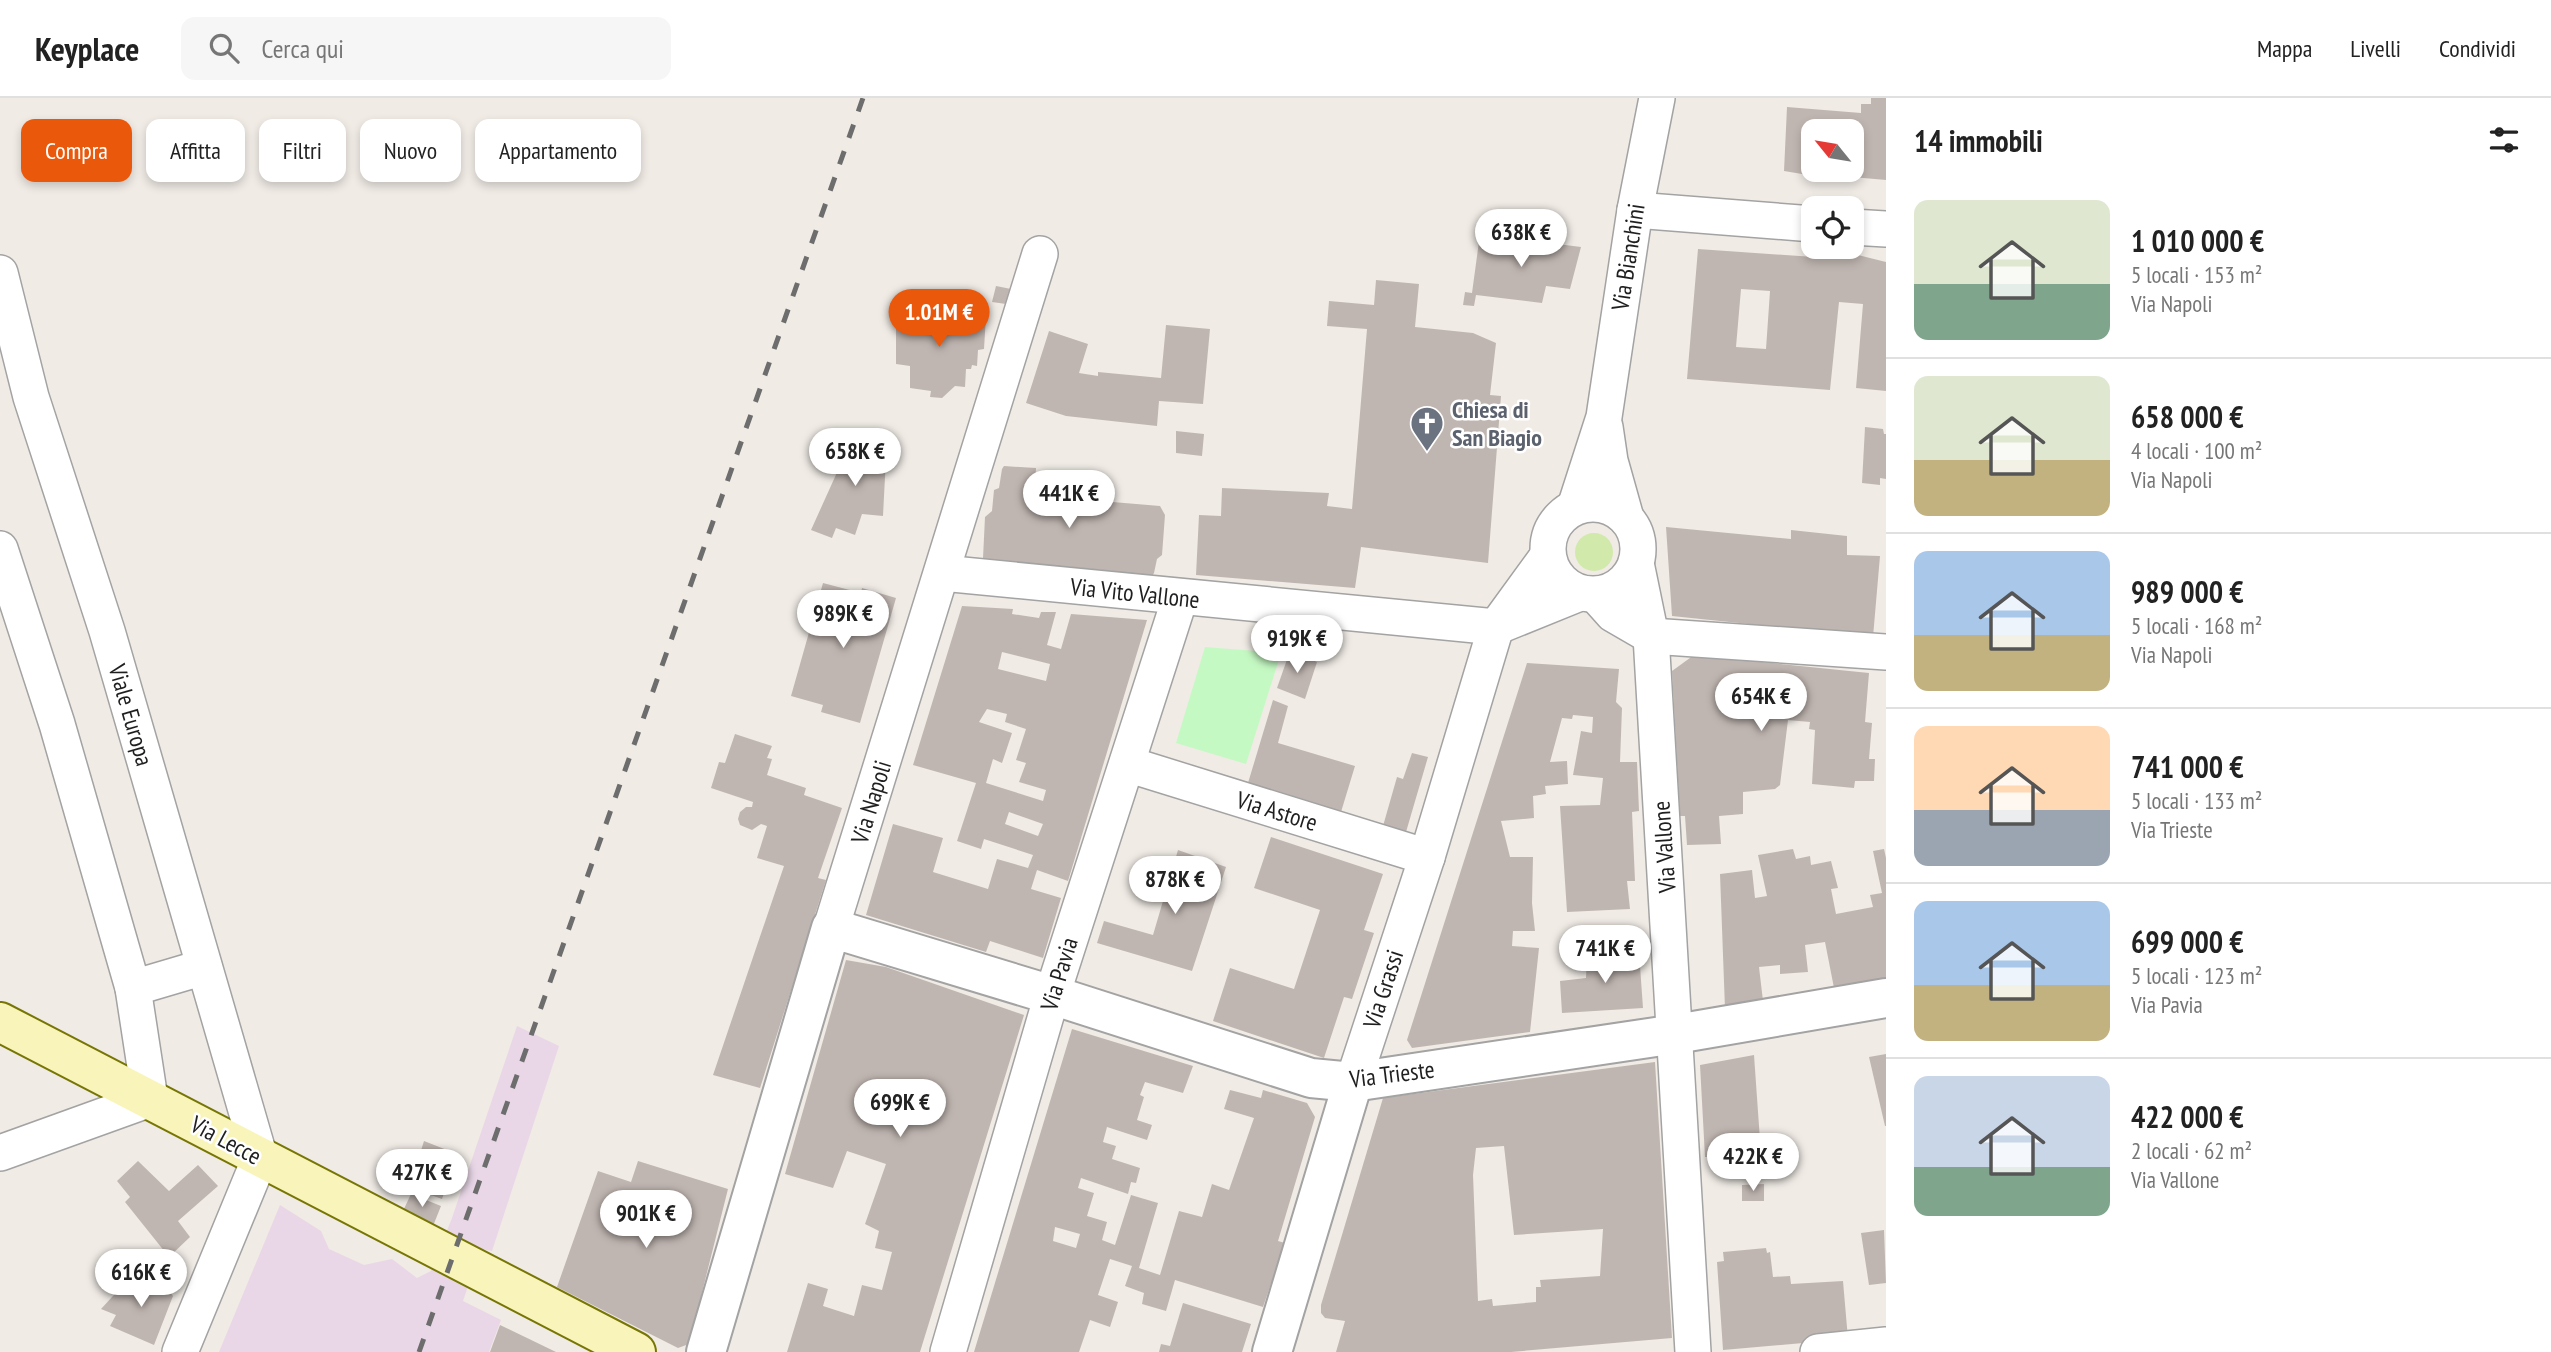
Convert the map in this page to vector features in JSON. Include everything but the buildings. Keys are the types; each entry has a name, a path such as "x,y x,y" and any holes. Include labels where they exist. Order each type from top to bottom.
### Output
{"main road":[{"name":"Via Lecce","path":"0,1022 628,1350"}],"street":[{"name":"Via Bianchini","path":"1604,416 1634,210 1657,98"},
{"path":"1634,210 1801,223"},
{"path":"1864,228 1886,229"},
{"name":"Via Napoli","path":"706,1352 831,928 1040,254"},
{"name":"Viale Europa","path":"0,272 7,345 30,397 107,631 260,1158"},
{"path":"1576,506 1604,416"},
{"path":"1496,627 1588,594 1613,590 1628,579 1636,563 1639,547 1635,531 1626,518 1610,461 1604,416"},
{"path":"1626,518 1611,507 1594,503 1576,506 1558,518 1549,536 1547,557 1553,573 1564,586 1588,594 1614,614 1651,636 1886,652"},
{"path":"0,549 57,724 133,988 150,1098 0,1153"},
{"name":"Via Grassi","path":"1272,1352 1353,1082 1427,857 1496,627 1547,557"},
{"name":"Via Vallone","path":"1636,563 1651,636 1693,1352"},
{"name":"Via Vito Vallone","path":"942,573 1496,627"},
{"name":"Via Pavia","path":"948,1352 1052,995 1180,598"},
{"name":"Via Astore","path":"1127,764 1427,857"},
{"name":"Via Trieste","path":"831,928 1311,1078 1353,1082 1676,1034 1886,998"},
{"path":"133,988 204,967"},
{"path":"180,1352 260,1158"},
{"path":"1818,1352 1886,1345"}],"shaded area":[{"path":"517,1026 559,1046 492,1251 481,1249 463,1301 501,1320 489,1352 219,1352 280,1205 321,1231 329,1249 364,1265 392,1259 417,1278 431,1271 452,1218"}],"green space":[{"path":"1594,533 1607,539 1613,552 1607,565 1594,571 1581,565 1575,552 1581,539"},
{"path":"1205,647 1281,653 1246,764 1176,743"}],"railway":[{"path":"419,1352 863,98"}],"place":[{"name":"Chiesa di San Biagio","path":"1427,453"}]}
